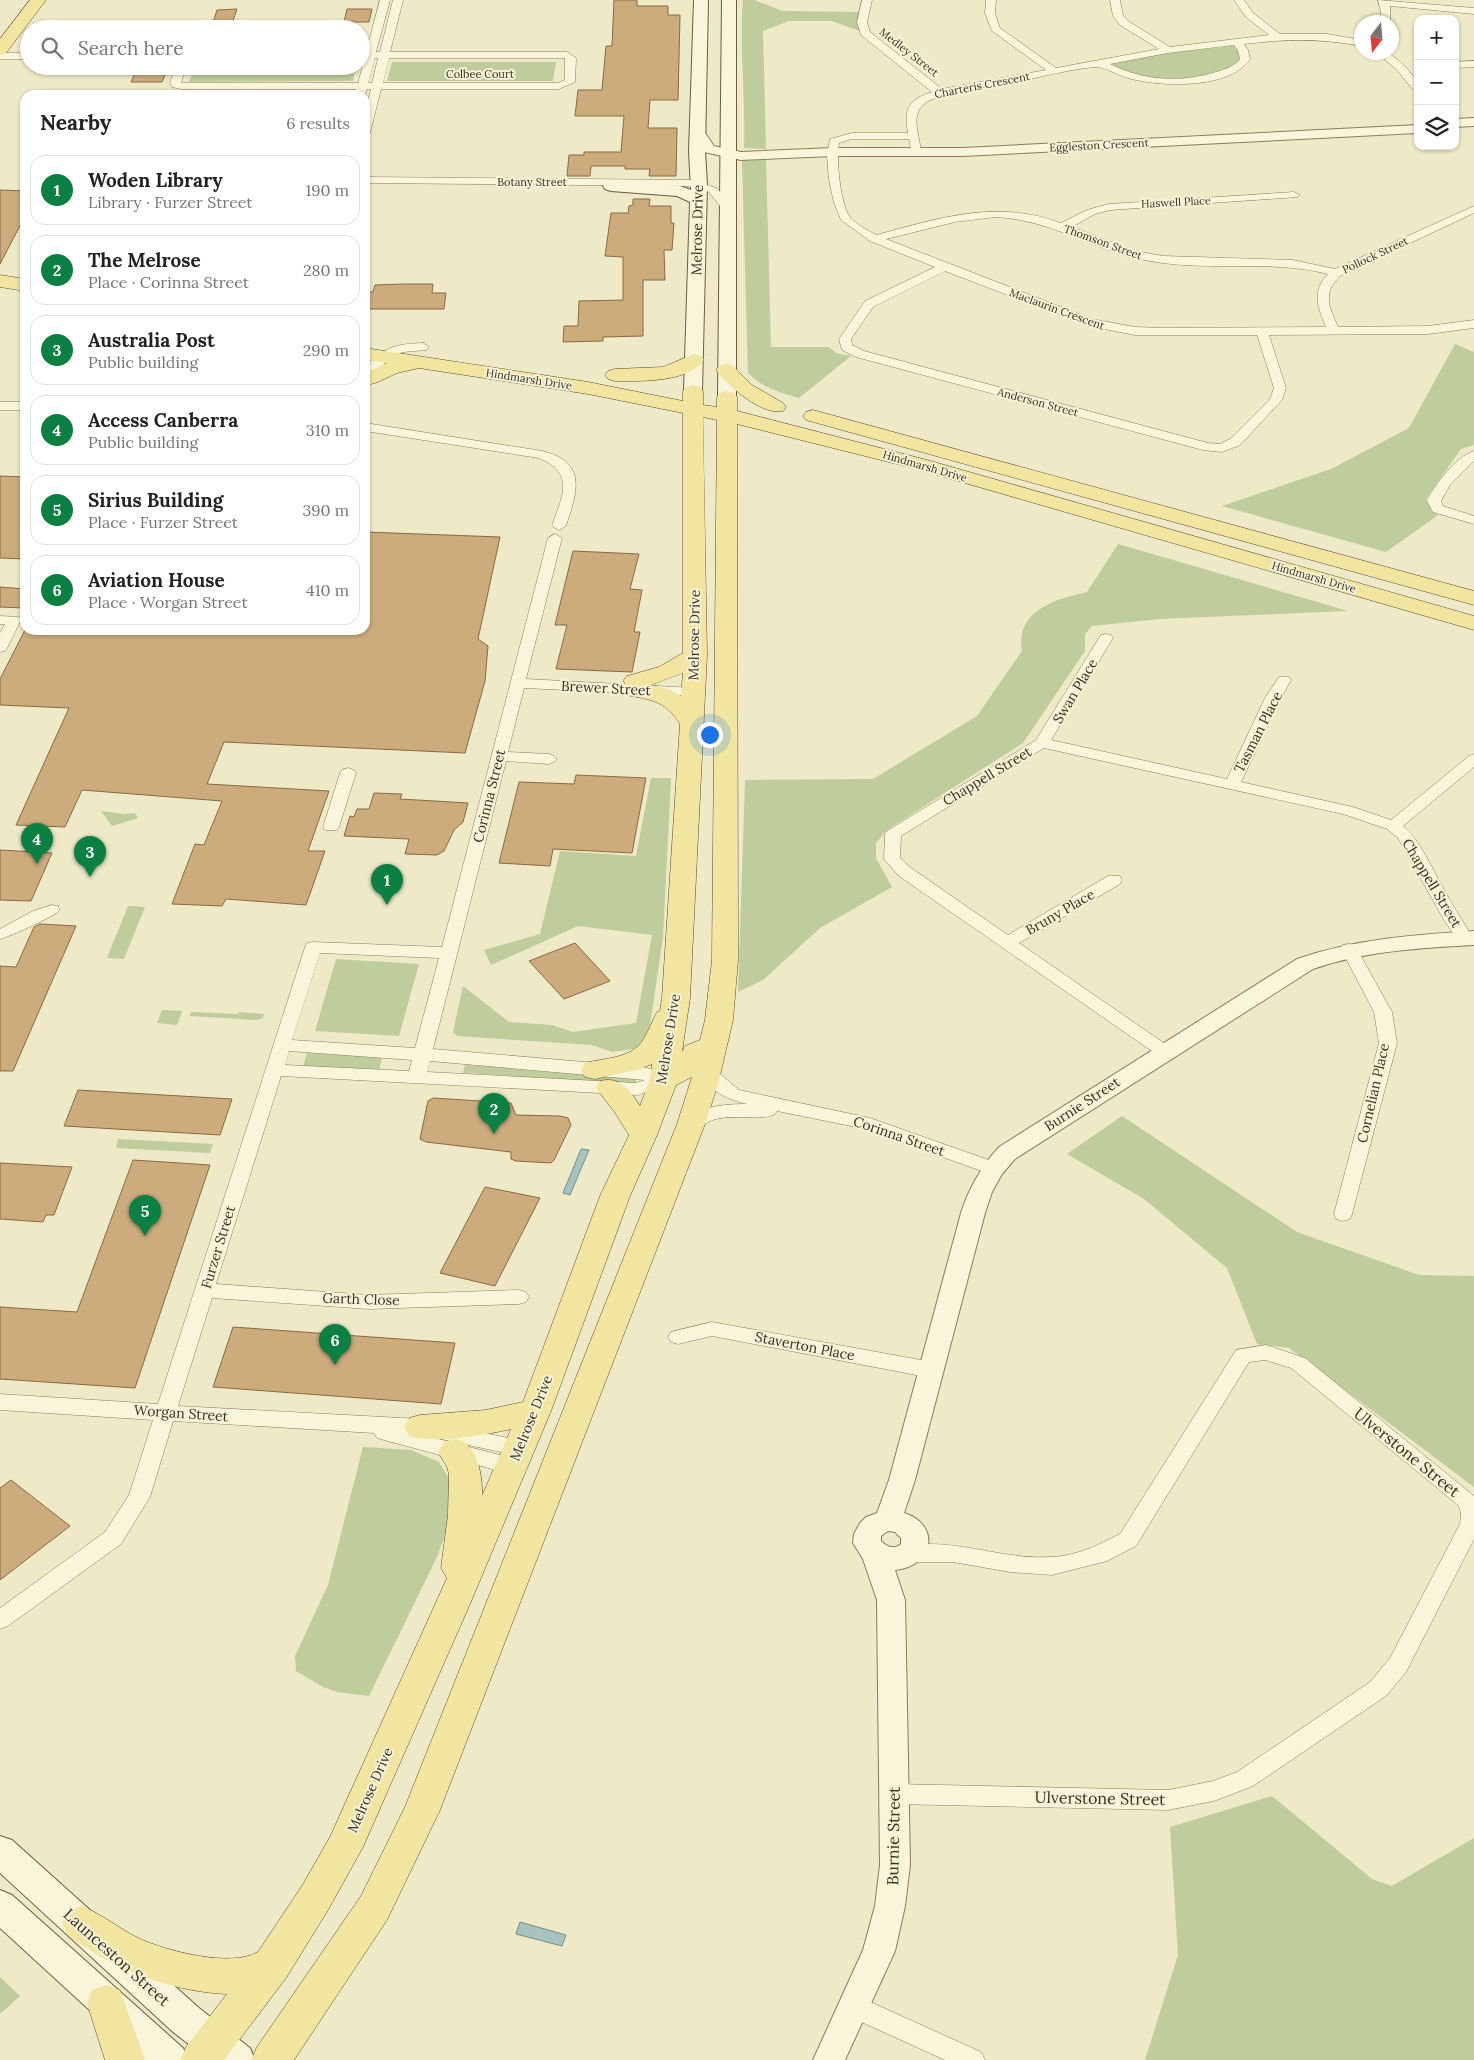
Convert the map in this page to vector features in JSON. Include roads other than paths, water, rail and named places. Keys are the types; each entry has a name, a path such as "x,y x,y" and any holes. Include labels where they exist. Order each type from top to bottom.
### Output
{"main road":[{"path":"2,41 28,0"},
{"path":"20,20 38,0"},
{"name":"Melrose Drive","path":"217,2054 315,1898 344,1847 453,1604 535,1411 615,1196 643,1135 664,1079 676,998 694,688 693,399 701,0"},
{"path":"270,2060 332,1974 374,1908 422,1810 556,1466 644,1249 691,1125 719,1020 724,987 726,905 724,627 729,171 723,152 729,0"},
{"path":"2,41 20,20"},
{"path":"2,41 13,52 20,54"},
{"path":"0,62 20,57"},
{"path":"644,182 681,178 698,180"},
{"path":"611,186 671,190 698,180"},
{"path":"1,294 20,287"},
{"path":"1,294 20,300"},
{"name":"Hindmarsh Drive","path":"380,349 614,375 693,399 727,406 805,433 1474,623"},
{"path":"370,377 424,355"},
{"name":"Hindmarsh Drive","path":"424,355 645,398 693,399"},
{"path":"614,375 653,376 669,373 694,360"},
{"path":"726,370 744,389 776,407"},
{"path":"645,398 671,414 693,436"},
{"name":"Hindmarsh Drive","path":"727,406 776,407 859,428 1474,598"},
{"path":"727,448 740,439 754,435 805,433"},
{"path":"695,618 708,624 724,627"},
{"path":"633,685 664,674 682,665 695,650 698,638 724,627"},
{"path":"633,685 666,696 683,708 692,724"},
{"path":"694,688 724,689"},
{"path":"643,1135 624,1104 602,1079 608,1066 640,1060 654,1046 676,998"},
{"path":"664,1079 687,1068 696,1053 710,1059"},
{"path":"664,1079 676,1087 683,1100 691,1125"},
{"path":"420,1427 486,1422 535,1411"},
{"path":"453,1604 465,1517 466,1475 463,1464 454,1452"},
{"path":"515,1457 556,1466"},
{"name":"Launceston Street","path":"0,1851 186,2020 217,2054"},
{"path":"0,1906 170,2060"},
{"path":"81,1924 125,1951 161,1964 193,1971 232,1976 251,1975 272,1966"},
{"path":"106,2003 125,2060"}],"street":[{"path":"370,43 385,0"},
{"path":"370,113 398,0"},
{"name":"Medley Street","path":"867,0 862,22 865,33 940,93"},
{"path":"991,0 990,13 996,28 1054,71"},
{"path":"1115,0 1118,16 1124,23 1168,50"},
{"path":"1239,0 1248,16 1278,37"},
{"path":"1386,15 1384,2 1474,11"},
{"name":"Charteris Crescent","path":"916,152 910,114 915,105 924,97 1168,50 1278,37 1304,36 1354,41"},
{"name":"Charteris Crescent","path":"1100,64 1132,76 1178,82 1194,81 1214,77 1240,66 1245,59 1243,50 1237,43"},
{"name":"Colbee Court","path":"364,90 377,86 560,86 570,82 570,58 567,56 370,55"},
{"path":"0,56 20,56"},
{"path":"1392,60 1414,84"},
{"path":"1459,65 1474,64"},
{"path":"1401,68 1414,67"},
{"name":"Colbee Court","path":"178,75 175,83 181,86 325,90"},
{"path":"361,90 363,75"},
{"path":"1459,125 1474,124"},
{"name":"Eggleston Crescent","path":"723,152 741,156 833,152 1002,150 1414,127"},
{"path":"698,133 706,146 723,152"},
{"path":"833,152 832,143 834,140 913,136"},
{"path":"698,180 703,158 723,152"},
{"name":"Maclaurin Crescent","path":"833,152 838,204 841,212 859,229 874,239 1062,313 1110,328 1135,332 1334,331 1428,330 1468,325"},
{"path":"698,180 716,182 729,171"},
{"name":"Botany Street","path":"370,180 644,182"},
{"path":"698,180 716,192 728,210"},
{"name":"Botany Street","path":"370,185 611,186"},
{"name":"Haswell Place","path":"1063,228 1091,212 1109,207 1294,195"},
{"name":"Pollock Street","path":"1334,331 1321,297 1322,289 1327,281 1336,273 1474,209"},
{"name":"Thomson Street","path":"874,239 970,215 993,214 1029,217 1144,258 1182,261 1265,261 1322,268 1336,273"},
{"name":"Anderson Street","path":"945,266 869,304 845,339 846,347 860,354 1208,447 1222,448 1235,442 1276,400 1280,388 1262,331"},
{"path":"1468,325 1474,332"},
{"path":"370,371 380,349"},
{"path":"0,406 20,406"},
{"name":"Corinna Street","path":"370,428 542,455 559,461 568,470 571,483 417,1076"},
{"path":"1474,455 1466,460 1437,494 1434,501 1438,509 1474,520"},
{"path":"0,648 14,620 4,620"},
{"name":"Swan Place","path":"1042,743 1106,638"},
{"name":"Brewer Street","path":"519,679 694,688"},
{"name":"Tasman Place","path":"1232,784 1273,698 1284,680"},
{"name":"Chappell Street","path":"1165,1052 905,872 892,859 893,834 1042,743 1347,810 1393,826 1411,845 1452,920 1470,938"},
{"path":"499,756 549,759"},
{"path":"1393,826 1474,759"},
{"path":"330,827 348,773"},
{"name":"Bruny Place","path":"1007,943 1114,880"},
{"path":"0,934 11,932 45,911 52,910"},
{"name":"Burnie Street","path":"829,2060 879,1952 890,1906 895,1865 891,1600 906,1538 902,1480 980,1192 994,1169 1007,1153 1055,1120 1305,964 1350,949 1470,938"},
{"name":"Furzer Street","path":"0,1620 113,1538 139,1498 313,947 449,953"},
{"name":"Cornelian Place","path":"1343,1214 1388,1043 1383,1012 1350,949"},
{"path":"281,1045 423,1054 602,1079 638,1089 664,1079"},
{"name":"Corinna Street","path":"710,1059 724,1089 733,1095 803,1111 864,1122 994,1169"},
{"path":"273,1070 417,1076 602,1079"},
{"name":"Corinna Street","path":"691,1125 707,1115 730,1110 803,1111"},
{"name":"Garth Close","path":"204,1290 368,1302 519,1297"},
{"name":"Staverton Place","path":"678,1337 712,1329 932,1370"},
{"name":"Ulverstone Street","path":"894,1794 1168,1800 1214,1791 1245,1779 1378,1689 1398,1665 1471,1524 1472,1512 1465,1499 1298,1363 1266,1352 1243,1355 1128,1540 1099,1554 1052,1566 1010,1563 953,1553 906,1538"},
{"name":"Worgan Street","path":"0,1402 420,1427 515,1457"},
{"name":"Worgan Street","path":"362,1425 454,1452 515,1457"},
{"name":"Burnie Street","path":"891,1600 876,1555 867,1544 868,1532 877,1523 906,1538"},
{"path":"876,1555 892,1560 906,1538"},
{"path":"855,2007 972,2060"}],"water":[{"path":"581,1149 589,1150 570,1195 563,1193"},
{"path":"520,1922 566,1935 562,1946 516,1934"}],"place":[{"name":"Access Canberra","path":"37,864"},
{"name":"Australia Post","path":"90,877"},
{"name":"Woden Library","path":"387,905"},
{"name":"The Melrose","path":"494,1134"},
{"name":"Sirius Building","path":"145,1236"},
{"name":"Aviation House","path":"335,1365"}]}
